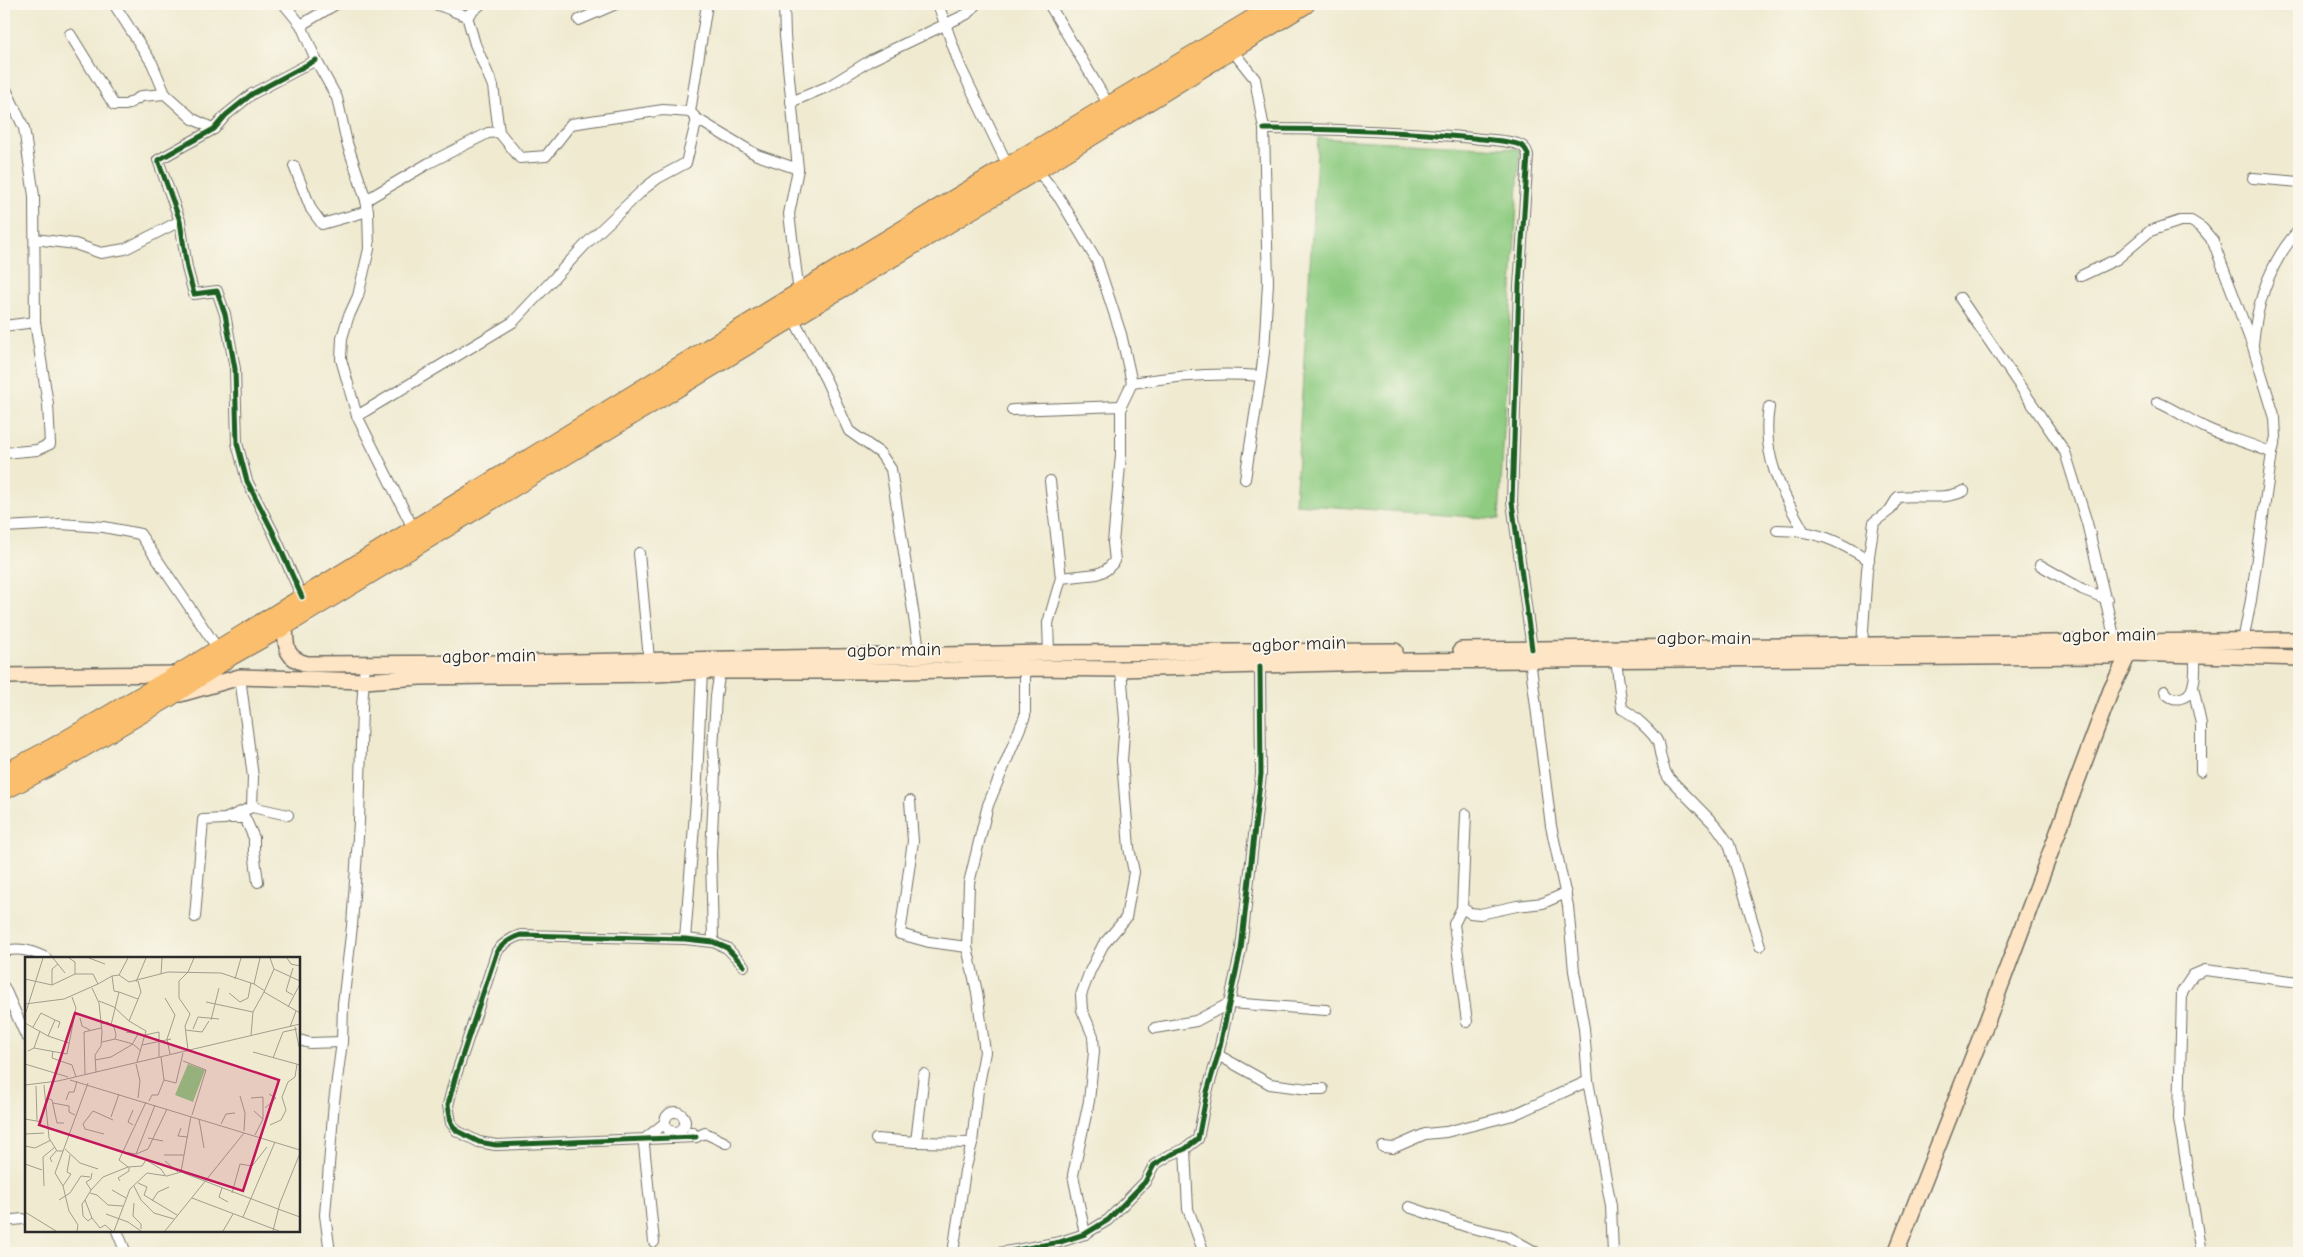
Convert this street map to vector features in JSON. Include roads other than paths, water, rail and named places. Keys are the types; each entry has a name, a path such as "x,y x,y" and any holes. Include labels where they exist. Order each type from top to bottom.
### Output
{"highway":[{"path":"4,774 53,748 179,674 800,293 1009,168 1032,163 1110,107 1277,4"},
{"path":"4,790 65,758 168,697 230,656 285,625 792,316 1032,163 1231,49 1305,4"}],"main road":[{"name":"agbor main","path":"285,625 288,652 293,659 307,664 522,663 649,659 1049,653 1531,654 1862,645 2108,656 2129,653 2299,658"},
{"name":"agbor main","path":"168,697 240,677 364,681 420,677 657,674 702,671 1121,669 1405,661 1531,654 1616,659 1987,650 2115,640 2299,640"},
{"path":"1896,1253 1999,989 2108,699 2129,653"},
{"path":"4,676 179,674"}],"street":[{"path":"114,4 152,63 165,94 193,119 214,129"},
{"path":"284,4 301,25 316,60 337,98 347,143 366,200 370,249 358,296 348,318 342,338 341,359 357,416 414,530"},
{"path":"301,25 336,4"},
{"path":"434,4 452,12 468,16"},
{"path":"468,16 481,4"},
{"path":"579,20 616,4"},
{"path":"357,416 513,322 587,242 645,188 658,178 686,163 694,116 707,4"},
{"path":"784,4 798,169 789,214 800,293"},
{"path":"938,4 960,66 1009,168"},
{"path":"791,102 829,86 871,60 967,14 976,4"},
{"path":"1049,4 1110,107"},
{"path":"468,16 475,44 494,86 499,132 520,158 546,156 571,124 663,110 694,116 757,155 798,169"},
{"path":"70,34 114,105 126,105 142,96 165,94"},
{"path":"1231,49 1255,79 1264,129 1268,283 1264,352 1245,479"},
{"path":"302,597 273,532 247,481 237,443 235,369 225,314 217,291 194,294 187,268 180,221 158,160 214,129 226,115 252,94 316,60"},
{"path":"4,85 24,128 34,196 35,322 48,404 50,444 37,450 4,453"},
{"path":"1264,129 1346,128 1425,133 1521,145 1526,149 1528,155 1519,286 1512,502 1552,826 1566,893 1574,971 1584,1028 1588,1082 1611,1206 1613,1253"},
{"path":"366,200 429,163 488,132 499,132"},
{"path":"1032,163 1060,199 1097,260 1121,334 1132,383 1121,406 1121,455 1113,543 1114,561 1106,570 1096,574 1060,578"},
{"path":"294,166 311,209 322,224 368,211"},
{"path":"2253,178 2299,182"},
{"path":"35,239 75,244 100,253 125,249 180,221"},
{"path":"2081,276 2117,259 2150,231 2180,221 2191,221 2202,228 2213,241 2253,347 2275,418 2276,437 2243,641"},
{"path":"2253,347 2255,320 2260,298 2280,253 2299,230"},
{"path":"1960,298 2066,452 2107,599 2115,640"},
{"path":"792,316 826,380 849,431 880,453 891,469 920,656"},
{"path":"4,326 35,322"},
{"path":"1132,383 1162,378 1229,373 1260,376"},
{"path":"2157,402 2174,409 2205,427 2272,453"},
{"path":"1012,410 1121,406"},
{"path":"1769,407 1767,441 1770,460 1777,481 1803,530"},
{"path":"1049,653 1048,623 1060,578 1050,481"},
{"path":"1862,645 1874,522 1890,510 1898,497 1943,498 1964,491"},
{"path":"4,527 61,524 104,527 140,534 218,649"},
{"path":"1777,530 1803,530 1848,546 1869,560"},
{"path":"639,553 649,659"},
{"path":"2040,565 2082,589 2107,599"},
{"path":"2195,656 2193,687 2201,724 2201,772"},
{"path":"1616,659 1622,709 1630,712 1653,735 1658,743 1662,767 1668,777 1717,827 1730,844 1760,946"},
{"path":"330,1253 325,1215 334,1102 342,1042 343,1004 352,926 359,822 365,663"},
{"path":"999,1253 1033,1250 1084,1234 1108,1220 1145,1182 1154,1165 1170,1155 1185,1149 1198,1139 1207,1092 1218,1055 1241,949 1261,774 1260,666"},
{"path":"953,1253 985,1052 977,992 967,947 969,883 988,805 1025,716 1025,668"},
{"path":"1084,1234 1073,1175 1089,1101 1094,1052 1093,1036 1082,1010 1082,996 1090,971 1103,945 1126,918 1134,872 1129,848 1122,760 1125,720 1121,669"},
{"path":"685,939 696,800 702,671"},
{"path":"713,942 711,853 716,696 720,671"},
{"path":"240,677 253,777 252,807"},
{"path":"2165,690 2172,698 2178,699 2188,694 2193,687"},
{"path":"910,801 913,841 900,934 929,942 967,947"},
{"path":"225,819 252,807 288,815"},
{"path":"1466,814 1462,908 1454,924 1467,1022"},
{"path":"195,917 203,820 245,818 254,838 258,882"},
{"path":"1462,908 1470,913 1480,914 1517,906 1543,903 1566,893"},
{"path":"726,1143 705,1133 696,1137 646,1138 522,1146 486,1144 470,1139 457,1131 451,1123 448,1105 455,1078 497,952 502,945 513,937 521,935 685,939 713,942 727,948 744,966"},
{"path":"4,951 27,949 44,957"},
{"path":"2201,1253 2179,1119 2182,992 2193,975 2205,970 2299,982"},
{"path":"4,987 25,1034"},
{"path":"1155,1028 1196,1022 1230,1003 1326,1010"},
{"path":"300,1040 310,1043 342,1042"},
{"path":"1218,1055 1270,1084 1323,1089"},
{"path":"916,1142 924,1074"},
{"path":"1383,1146 1393,1148 1425,1134 1446,1132 1513,1115 1588,1082"},
{"path":"654,1242 644,1145 646,1138 665,1123 668,1114 675,1112 683,1116 685,1123 696,1137"},
{"path":"665,1123 668,1130 675,1132 682,1130 685,1123"},
{"path":"876,1138 916,1142 972,1143"},
{"path":"1185,1149 1188,1209 1204,1253"},
{"path":"1409,1207 1468,1227 1507,1236 1537,1253"},
{"path":"4,1221 23,1219"},
{"path":"117,1232 126,1253"}]}
